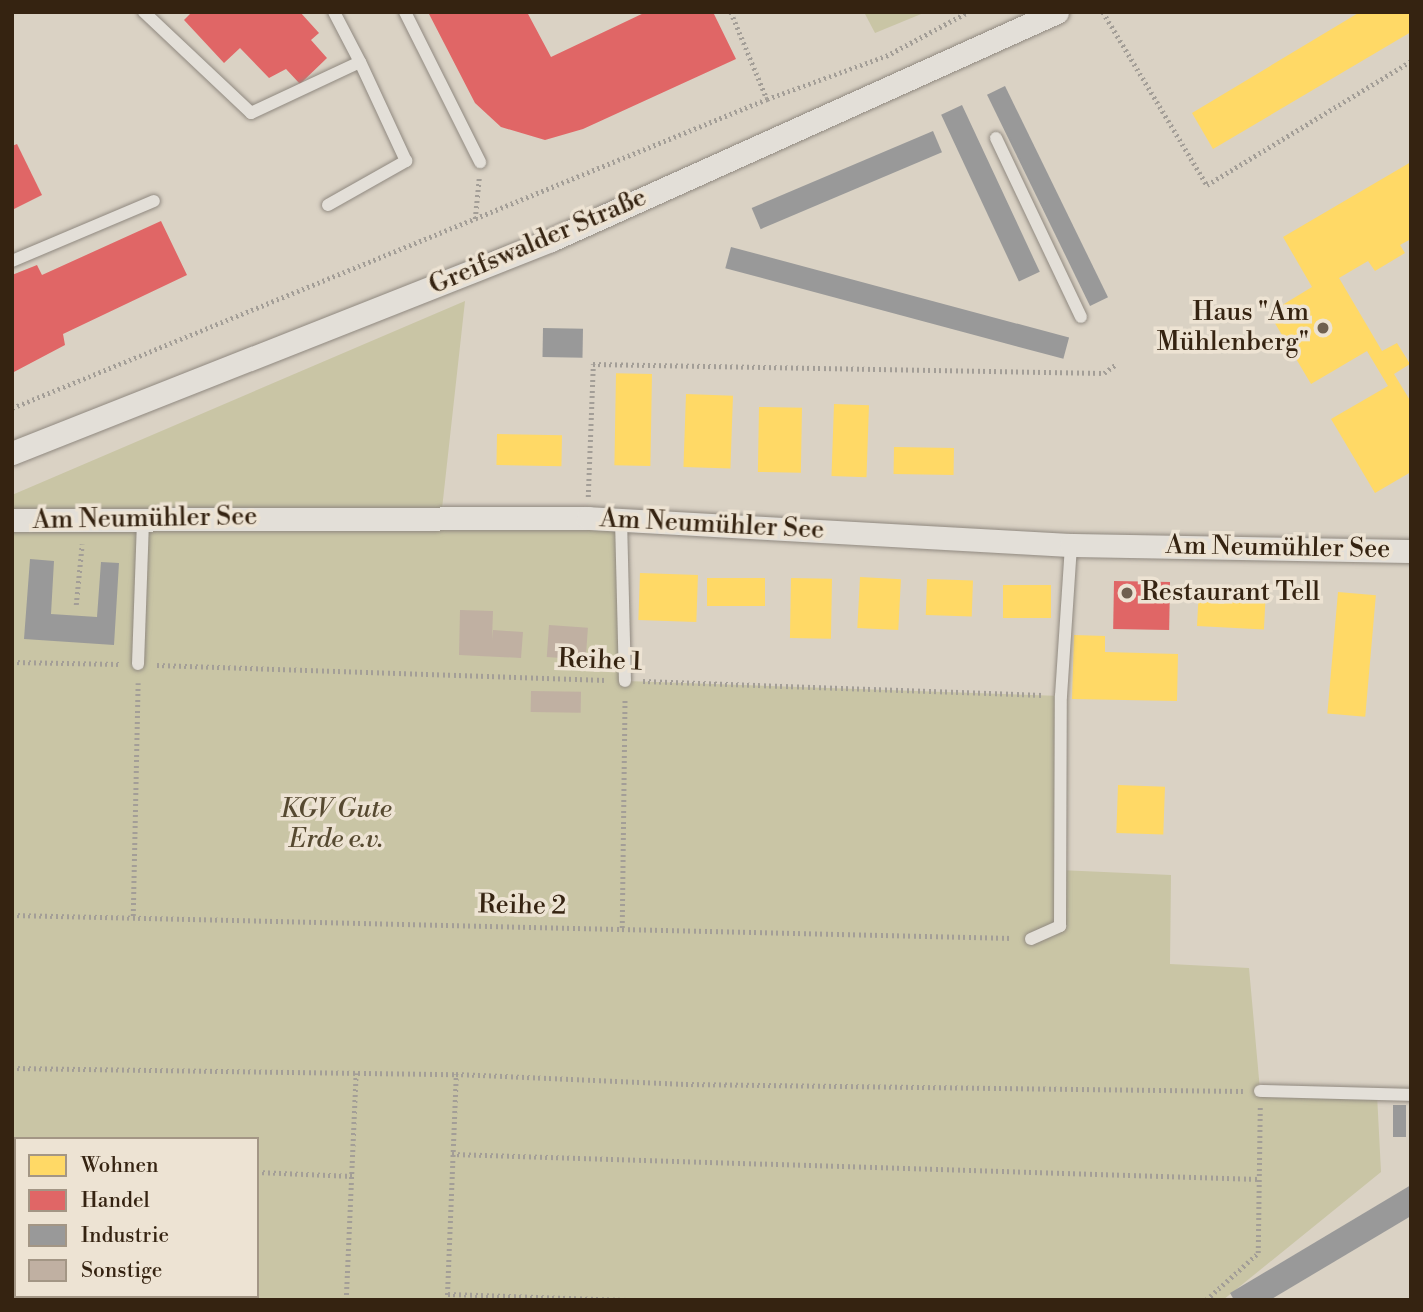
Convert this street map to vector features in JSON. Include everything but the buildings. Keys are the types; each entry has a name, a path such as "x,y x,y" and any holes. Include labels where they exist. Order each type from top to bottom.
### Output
{"street":[{"name":"Greifswalder Straße","path":"12,453 551,240 1057,12"},
{"name":"Am Neumühler See","path":"12,520 588,518 1071,545 1411,551"}],"lane":[{"path":"144,12 251,113 360,62"},
{"path":"328,205 406,161 334,12"},
{"path":"405,12 480,162"},
{"path":"996,138 1081,317"},
{"path":"12,261 154,201"},
{"path":"138,664 143,518"},
{"path":"621,519 625,681"},
{"path":"1031,939 1060,926 1061,696 1071,545"},
{"path":"1260,1091 1411,1095"}],"path":[{"path":"731,12 767,99"},
{"path":"12,408 767,99 886,56 968,12"},
{"path":"1103,12 1207,185 1411,61"},
{"path":"475,219 480,162"},
{"path":"588,518 593,364 1104,373 1115,365"},
{"path":"76,605 85,519"},
{"name":"Reihe 1","path":"12,662 1061,696"},
{"path":"133,916 138,664"},
{"path":"622,928 625,681"},
{"name":"Reihe 2","path":"12,915 1031,939"},
{"path":"12,1068 456,1074 686,1084 1260,1091 1258,1254 1206,1300"},
{"path":"346,1300 356,1073"},
{"path":"456,1074 448,1297 627,1300"},
{"path":"452,1154 1260,1179"},
{"path":"259,1172 353,1176"}],"green space":[{"path":"864,12 926,12 875,33"},
{"name":"KGV Gute Erde e.v.","path":"465,301 441,518 621,519 626,681 1061,696 1059,870 1171,875 1170,964 1249,968 1260,1090 1377,1094 1381,1172 1223,1300 12,1300 12,495"}],"place":[{"name":"Haus \"Am Mühlenberg\"","path":"1323,328"},
{"name":"Restaurant Tell","path":"1127,593"}]}
